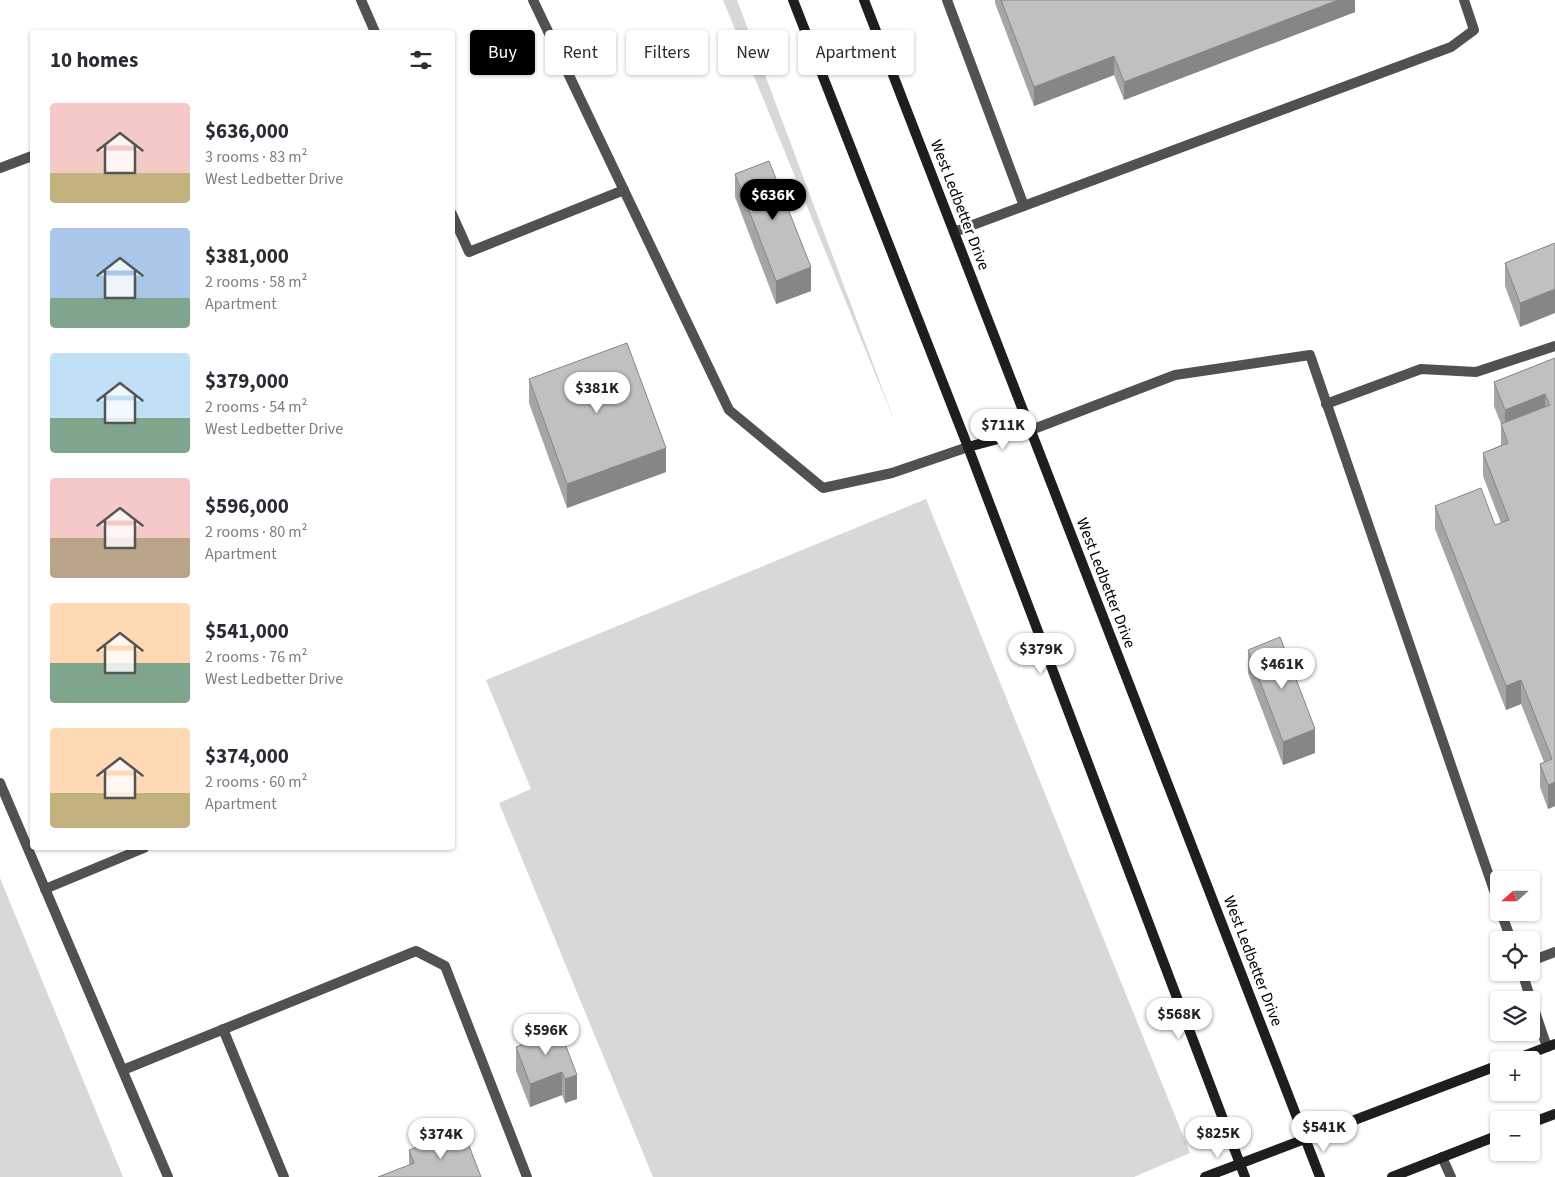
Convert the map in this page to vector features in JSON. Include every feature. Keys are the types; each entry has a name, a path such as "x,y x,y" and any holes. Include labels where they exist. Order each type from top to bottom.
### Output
{"main road":[{"path":"793,0 968,447 1245,1177"},
{"name":"West Ledbetter Drive","path":"864,0 1320,1177"},
{"path":"968,447 1031,430"},
{"path":"1535,1051 1551,1045"},
{"path":"1205,1177 1490,1068"},
{"path":"1540,1120 1555,1114"},
{"path":"1392,1177 1490,1138"}],"lane":[{"path":"361,0 374,30"},
{"path":"533,0 730,410 823,488 892,473 968,447"},
{"path":"947,0 1024,206"},
{"path":"954,232 1451,47 1474,30 1464,0"},
{"path":"0,168 30,157"},
{"path":"455,221 468,252 624,190"},
{"path":"1326,404 1421,369 1476,372 1555,346"},
{"path":"1031,430 1175,375 1310,355 1490,879"},
{"path":"0,783 168,1177"},
{"path":"45,888 139,850"},
{"path":"123,1070 416,951 445,966 527,1177"},
{"path":"1540,958 1555,952"},
{"path":"1540,1020 1551,1045"},
{"path":"223,1029 284,1177"},
{"path":"1442,1157 1451,1177"}],"shaded area":[{"path":"723,0 737,0 748,30 735,30"},
{"path":"754,75 765,75 896,425"},
{"path":"926,499 1190,1153 1134,1177 653,1177 499,803 531,789 486,680"},
{"path":"0,878 123,1177 0,1177"}],"building":[{"path":"1001,0 1338,0 1124,82 1114,56 1034,87"},
{"path":"769,161 811,267 776,281 735,174"},
{"path":"1555,243 1555,289 1520,303 1505,263"},
{"path":"627,343 666,448 567,484 529,379"},
{"path":"1555,358 1555,782 1548,785 1540,764 1552,759 1521,680 1506,686 1435,506 1481,488 1495,525 1509,520 1483,453 1508,443 1501,424 1550,405 1545,394 1505,410 1494,382"},
{"path":"1280,637 1315,729 1283,742 1248,650"},
{"path":"557,1023 577,1075 565,1079 562,1072 530,1084 516,1047 540,1038 537,1031"},
{"path":"463,1130 481,1177 378,1177 414,1163 409,1150"}]}
